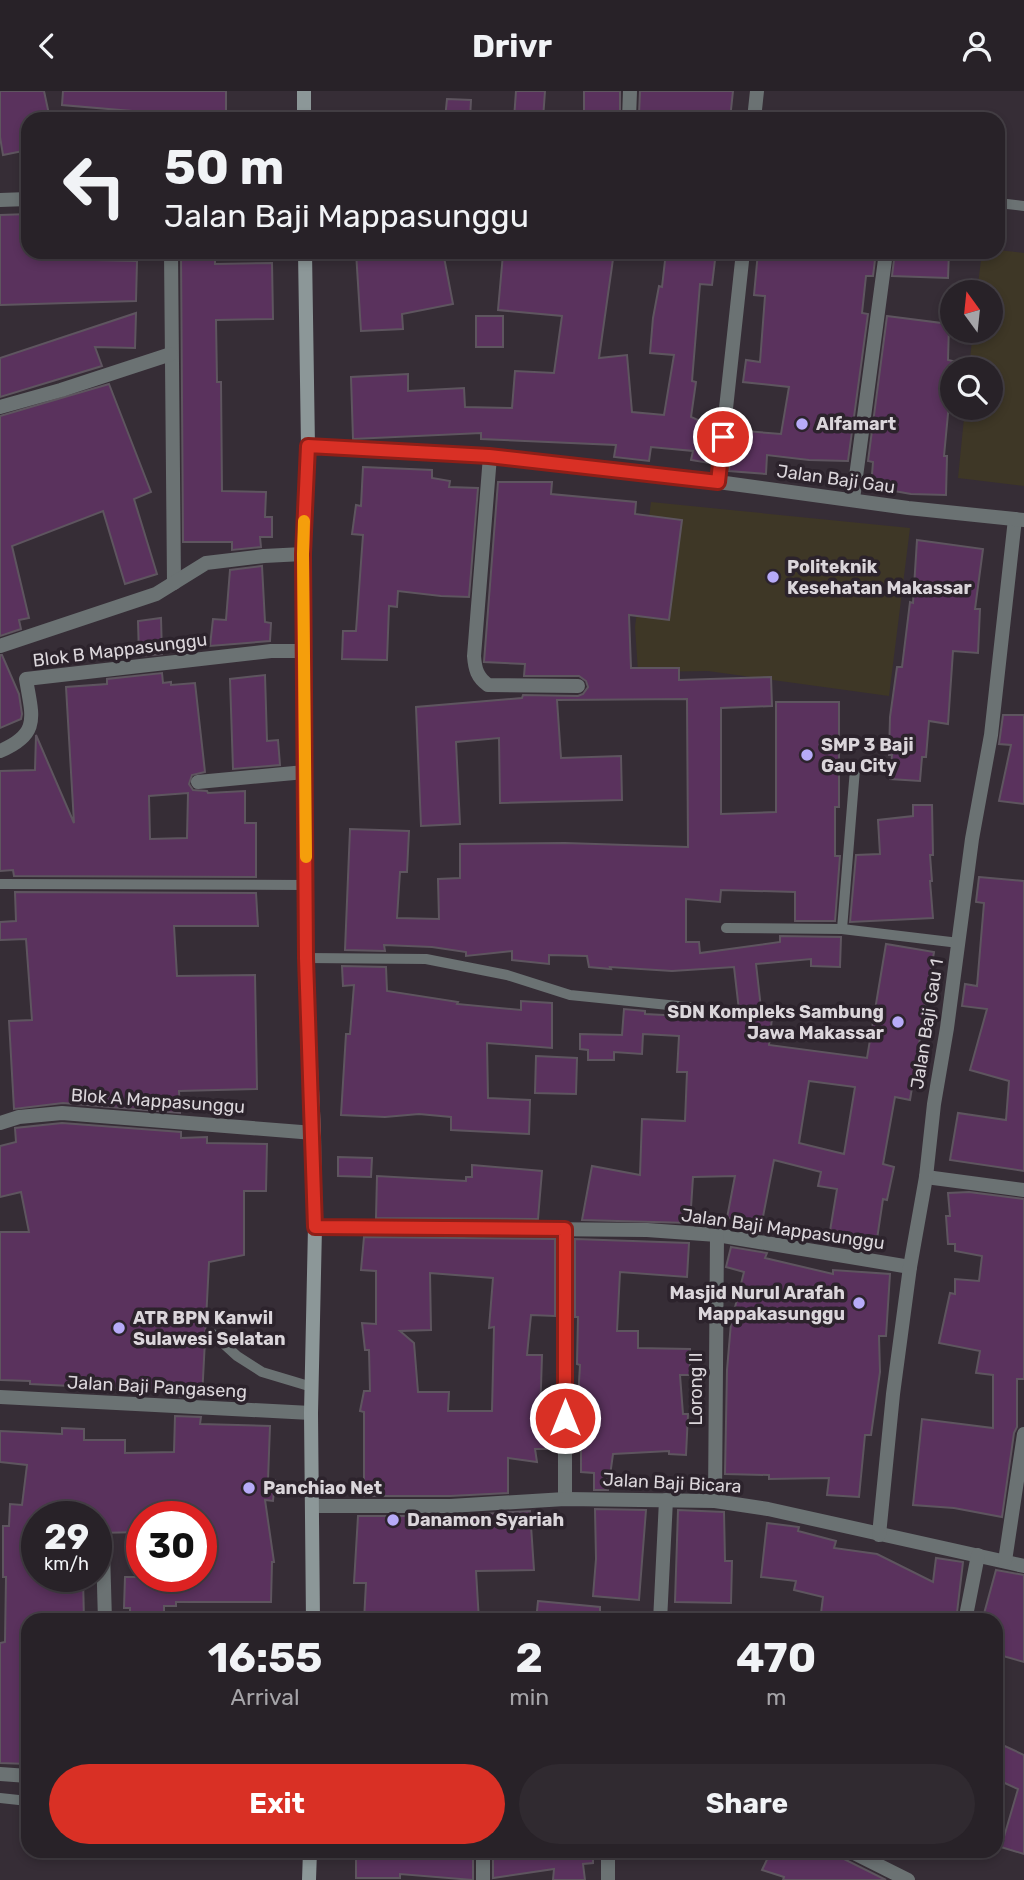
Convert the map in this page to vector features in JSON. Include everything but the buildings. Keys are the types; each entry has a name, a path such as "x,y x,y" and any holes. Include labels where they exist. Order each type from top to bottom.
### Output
{"main road":[{"path":"304,91 304,112"},
{"path":"305,259 308,446 303,554 306,958 314,1133 315,1227 311,1413 313,1613"},
{"path":"309,1880 310,1858"}],"street":[{"path":"629,112 630,91"},
{"path":"755,112 757,91"},
{"path":"0,200 21,199"},
{"path":"171,259 174,583"},
{"path":"718,482 742,259"},
{"path":"853,499 885,259"},
{"path":"0,407 171,354"},
{"name":"Jalan Baji Gau","path":"308,446 489,456 1020,520"},
{"path":"489,456 474,656 476,672 488,685 578,686"},
{"name":"Jalan Baji Gau 1","path":"879,1535 893,1394 910,1268 926,1177 934,1104 1020,520"},
{"name":"Blok B Mappasunggu","path":"0,646 140,601 206,563 303,554"},
{"name":"Blok B Mappasunggu","path":"0,751 24,738 31,726 26,679 271,651 304,651"},
{"path":"198,782 305,772"},
{"name":"Blok A Mappasunggu","path":"0,1123 19,1117 62,1113 314,1133"},
{"path":"926,1177 1024,1190"},
{"name":"Jalan Baji Mappasunggu","path":"315,1227 647,1230 717,1235 910,1268"},
{"path":"565,1229 565,1499"},
{"name":"Lorong II","path":"715,1501 717,1235"},
{"name":"Jalan Baji Pangaseng","path":"0,1397 311,1413"},
{"path":"1005,1561 1024,1434"},
{"name":"Jalan Baji Bicara","path":"312,1506 450,1506 565,1499 715,1501 768,1509 1024,1566"},
{"path":"660,1613 666,1500"},
{"path":"967,1613 978,1555"},
{"path":"104,1592 105,1613"},
{"path":"0,1773 21,1775"},
{"path":"483,1858 483,1880"},
{"path":"608,1858 608,1880"},
{"path":"859,1858 879,1874 908,1880"}],"lane":[{"path":"1005,205 1024,206"},
{"path":"842,929 855,769"},
{"path":"0,884 306,885"},
{"path":"726,928 842,929 959,943"},
{"path":"306,958 426,959 507,975 570,995 698,1008"},
{"path":"214,1334 237,1356 262,1372 312,1387"},
{"path":"0,1798 21,1800"}],"shaded area":[{"path":"1005,251 1024,253 1024,486 958,478 964,420 1003,420 1003,357 970,357 972,343 1003,343 1003,280 978,280 981,259 1005,259"},
{"name":"Politeknik Kesehatan Makassar","path":"651,502 910,528 889,696 708,671 638,672 635,627"}],"slow traffic":[{"path":"304,521 306,857"}],"place":[{"name":"Alfamart","path":"802,424"},
{"name":"Politeknik Kesehatan Makassar","path":"773,577"},
{"name":"SMP 3 Baji Gau City","path":"807,755"},
{"name":"SDN Kompleks Sambung Jawa Makassar","path":"898,1022"},
{"name":"Masjid Nurul Arafah Mappakasunggu","path":"859,1303"},
{"name":"ATR BPN Kanwil Sulawesi Selatan","path":"119,1328"},
{"name":"Panchiao Net","path":"249,1488"},
{"name":"Danamon Syariah","path":"393,1520"}],"route":[{"path":"565,1418 565,1229 315,1227 314,1133 306,958 303,554 308,446 489,456 718,482 723,437"}]}
